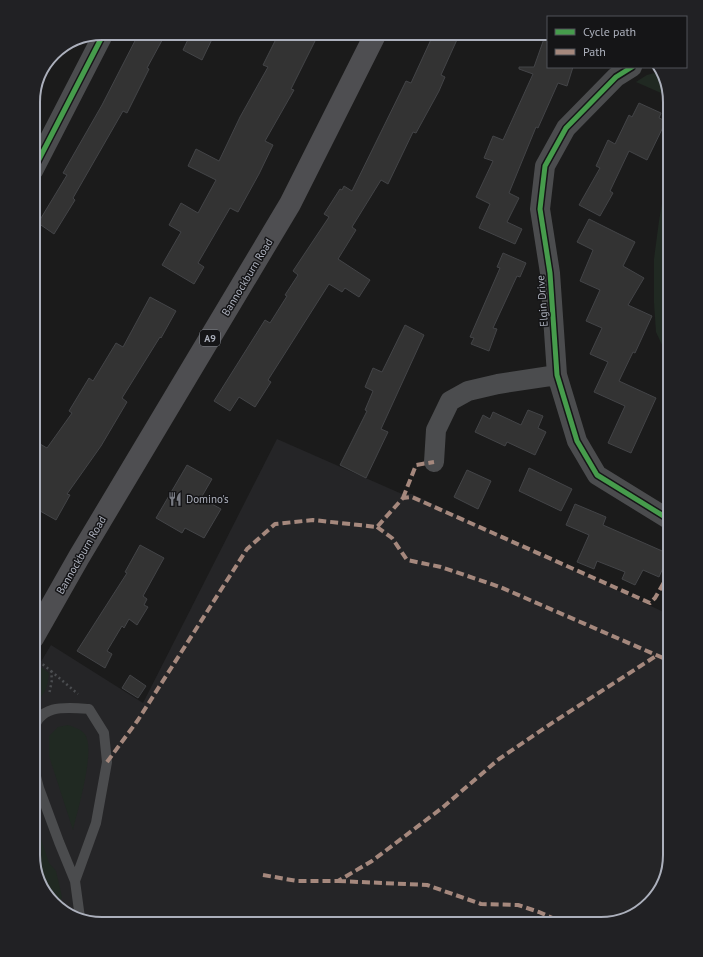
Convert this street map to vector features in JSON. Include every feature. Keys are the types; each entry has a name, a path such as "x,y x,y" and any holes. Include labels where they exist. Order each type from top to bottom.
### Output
{"main road":[{"name":"Bannockburn Road","path":"40,626 79,557 290,204 372,40"}],"street":[{"path":"40,158 100,40"},
{"name":"Elgin Drive","path":"630,68 616,77 566,128 545,166 540,208 550,273 557,376 577,441 597,475 663,516"},
{"path":"434,462 436,430 450,401 468,391 498,384 557,376"}],"lane":[{"path":"40,718 46,711 65,707 89,709 104,733 107,762 96,823 75,881"},
{"path":"40,791 75,881 79,913"}],"path":[{"path":"40,662 81,697 89,709"},
{"path":"46,711 51,684 51,671"}],"shaded area":[{"path":"656,73 661,86 662,93 636,82 647,75"},
{"path":"663,198 663,347 656,332 654,303 654,259"},
{"path":"277,439 402,494 412,494 663,612 663,855 661,871 655,886 639,904 632,909 617,915 601,917 98,917 82,914 68,907 58,899 48,886 42,871 40,855 40,663 51,645 143,703"},
{"path":"40,666 49,673 45,691 40,698"},
{"path":"68,725 84,733 87,739 88,748 87,771 73,830 49,756 49,736 58,727"},
{"path":"40,836 49,863 56,871 62,897 60,901 53,893 48,886 42,871"}],"building":[{"path":"135,40 162,40 147,68 149,69 127,113 123,111 73,198 75,200 54,234 40,224 40,220 67,175 63,173 102,105"},
{"path":"188,40 212,40 202,60 183,50"},
{"path":"276,40 316,40 291,89 294,90 265,141 273,145 259,174 238,212 230,208 198,263 204,267 194,284 162,265 181,232 169,225 181,203 198,213 216,180 188,166 196,149 219,161 240,117 268,67 263,65"},
{"path":"431,40 457,40 441,75 445,77 439,91 416,133 413,132 388,184 381,180 352,227 356,230 338,259 370,280 359,297 345,288 342,292 329,284 268,380 271,382 255,407 239,397 230,411 214,401 265,320 270,323 287,296 285,295 298,275 293,271 329,217 324,214 340,189 342,190 344,186 352,191 406,81 411,83"},
{"path":"544,40 547,40 547,68 573,68 567,86 558,83 538,128 536,127 509,193 519,198 507,222 522,229 515,244 479,228 490,204 476,197 493,161 484,158 493,136 503,140 533,74 519,69 519,67 534,67"},
{"path":"639,103 661,113 659,118 663,120 663,127 647,160 629,151 610,191 613,193 600,216 579,205 600,168 596,166 608,140 615,144 629,115 632,117"},
{"path":"589,219 635,242 623,266 644,278 628,305 652,316 635,353 633,352 619,381 656,398 631,453 608,443 625,406 594,392 608,362 590,354 602,328 586,321 600,290 580,281 593,250 577,242"},
{"path":"503,253 526,263 520,277 517,276 493,328 497,329 489,351 471,344 474,338 470,337 500,268 497,267"},
{"path":"150,297 176,311 161,338 160,337 122,398 127,402 101,446 67,494 70,495 56,520 40,511 40,444 47,448 72,413 69,411 89,378 93,381 116,343 123,347"},
{"path":"405,325 424,335 381,429 388,432 366,478 340,465 367,411 365,410 373,391 365,387 373,368 382,372"},
{"path":"528,410 543,416 538,428 546,432 535,455 507,442 505,446 475,432 483,415 490,419 493,412 521,425"},
{"path":"187,465 212,479 201,498 221,509 204,538 185,528 182,533 156,518"},
{"path":"529,468 572,489 561,511 519,491"},
{"path":"467,470 491,481 478,509 454,497"},
{"path":"575,504 606,517 603,525 663,551 663,568 659,577 643,570 635,585 622,579 625,572 597,561 594,569 577,562 589,535 566,525"},
{"path":"140,545 164,558 143,596 147,599 144,605 148,607 137,625 129,619 124,628 122,626 107,651 112,654 105,668 77,651 127,573 125,572"},
{"path":"130,675 146,686 138,698 122,688"}],"marked path":[{"path":"403,498 416,465 434,462"},
{"path":"107,762 138,720 247,549 275,524 313,520 377,527 403,498 412,497 650,603 655,598 663,584"},
{"path":"377,527 392,538 407,560 441,567 500,587 663,658"},
{"path":"263,875 297,881 338,881 372,861 442,808 499,759 656,656"},
{"path":"338,881 427,885 481,904 518,905 550,917"}],"cycle path":[{"path":"40,157 100,40"},
{"path":"630,68 616,77 566,128 545,166 540,209 550,273 557,375 577,441 597,475 663,516"}],"place":[{"name":"Domino's","path":"175,499"}]}
